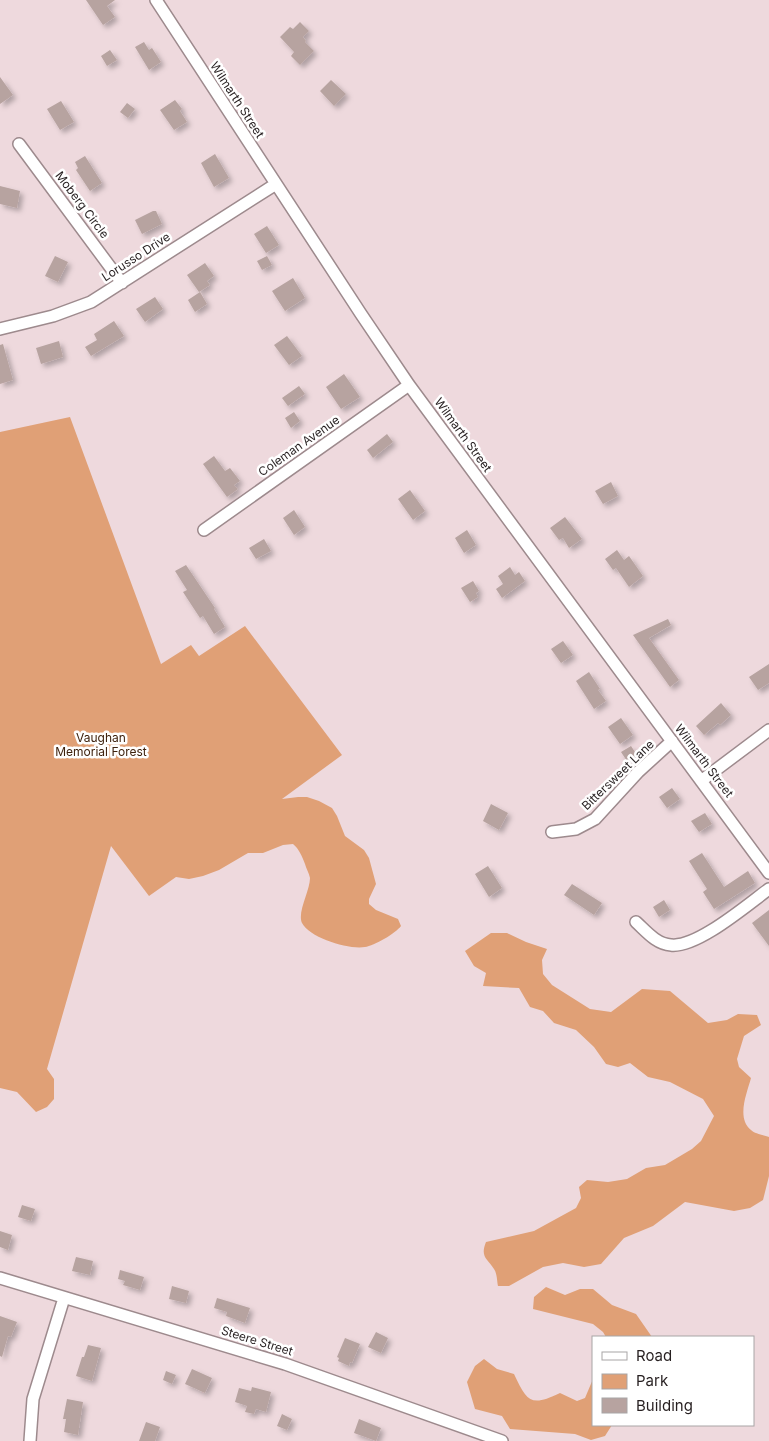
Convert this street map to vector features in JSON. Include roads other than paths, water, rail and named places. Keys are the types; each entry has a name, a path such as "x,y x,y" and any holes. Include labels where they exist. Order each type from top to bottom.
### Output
{"street":[{"name":"Wilmarth Street","path":"156,0 409,385 769,872"},
{"name":"Moberg Circle","path":"19,144 122,283"},
{"name":"Lorusso Drive","path":"0,329 53,316 91,302 276,184"},
{"name":"Coleman Avenue","path":"204,530 409,385"},
{"path":"701,781 769,730"},
{"name":"Bittersweet Lane","path":"552,832 576,829 595,819 638,772 672,741"},
{"path":"636,922 656,940 671,945 685,944 702,936 769,890"},
{"name":"Steere Street","path":"0,1278 285,1364 502,1441"},
{"path":"30,1441 33,1399 64,1298"}],"park label":[{"name":"Vaughan Memorial Forest","path":"101,745"}]}
